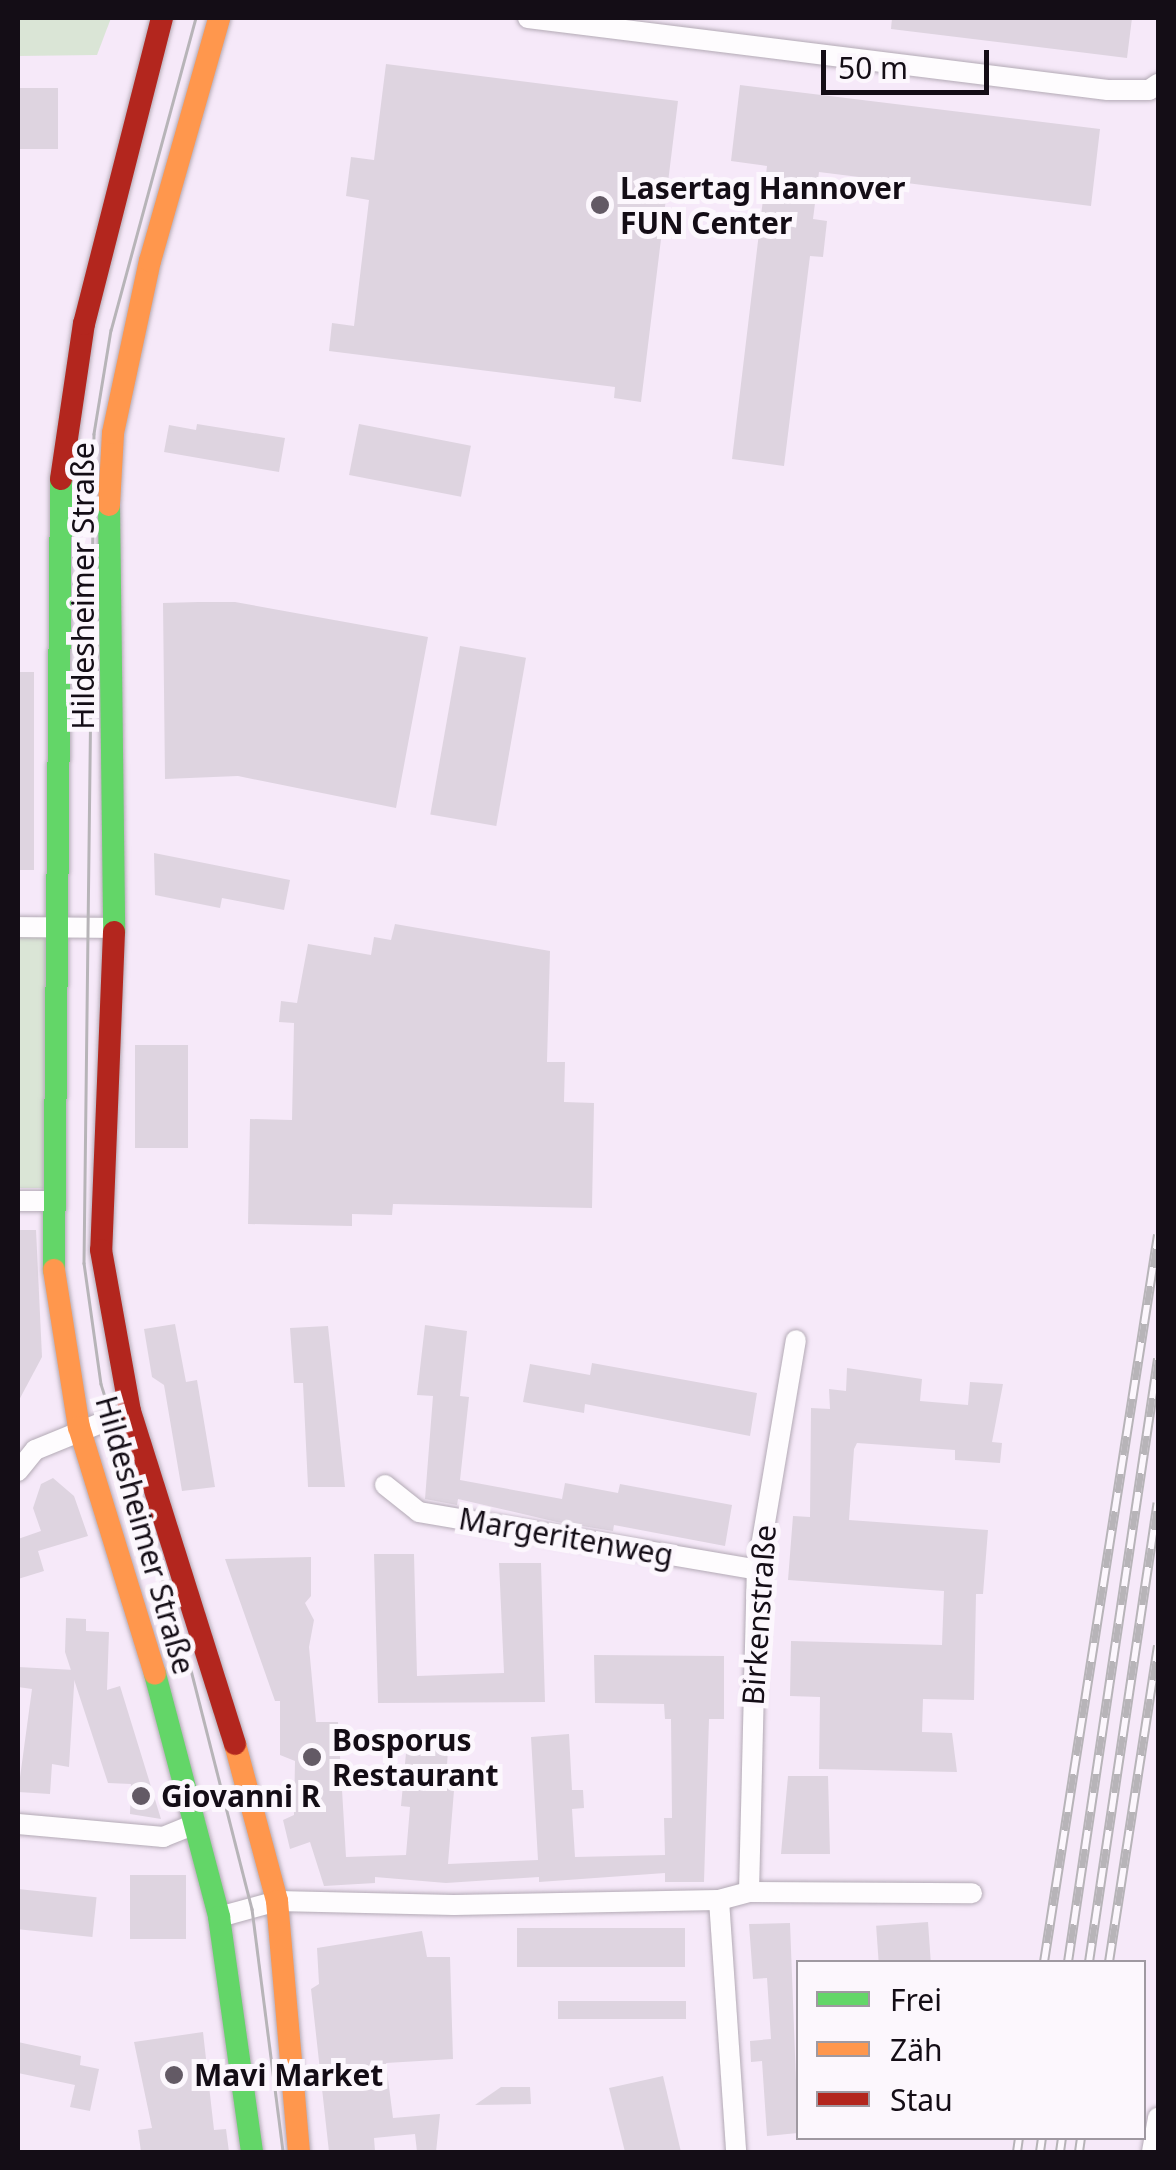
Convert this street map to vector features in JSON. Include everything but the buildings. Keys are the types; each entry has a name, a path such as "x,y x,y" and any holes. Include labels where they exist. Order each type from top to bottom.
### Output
{"main road":[{"name":"Hildesheimer Straße","path":"162,18 68,403 61,476 54,1201 61,1345 79,1427 196,1824 219,1916 252,2152"},
{"name":"Hildesheimer Straße","path":"219,18 136,315 113,433 107,531 114,928 101,1250 130,1411 214,1666 277,1902 299,2152"}],"street":[{"path":"528,18 1108,90 1149,90 1158,84"},
{"path":"18,926 114,928"},
{"path":"18,1202 54,1201"},
{"name":"Birkenstraße","path":"749,1892 757,1570 796,1340"},
{"path":"18,1471 35,1450 79,1427 130,1411"},
{"name":"Margeritenweg","path":"385,1485 419,1512 757,1570"},
{"path":"18,1824 163,1837 196,1824"},
{"path":"219,1916 277,1902 719,1900 749,1892 972,1892"},
{"path":"719,1900 736,2152"},
{"path":"1152,2152 1158,2118"}],"green space":[{"path":"18,18 111,18 97,55 18,56"},
{"path":"18,932 48,932 48,1188 18,1188"}],"tram line":[{"path":"196,18 111,330 94,434 84,1263 101,1384 190,1666 252,1909 283,2152"}],"railway":[{"path":"1044,1960 1158,1235"},
{"path":"1068,1960 1158,1359"},
{"path":"1089,1960 1158,1503"},
{"path":"1109,1960 1158,1646"},
{"path":"1017,2152 1019,2140"},
{"path":"1040,2152 1042,2140"},
{"path":"1060,2152 1062,2140"},
{"path":"1079,2152 1081,2140"}],"traffic: fast":[{"path":"54,1270 61,479"},
{"path":"109,505 114,932"},
{"path":"155,1674 219,1917 252,2152"}],"traffic: slow":[{"path":"109,505 113,433 150,261 219,18"},
{"path":"54,1270 79,1427 155,1674"},
{"path":"235,1744 277,1901 299,2152"}],"traffic: jam":[{"path":"61,479 84,324 162,18"},
{"path":"114,932 101,1250 130,1411 235,1744"}],"place":[{"name":"Lasertag Hannover FUN Center","path":"600,205"},
{"name":"Bosporus Restaurant","path":"312,1757"},
{"name":"Giovanni R","path":"141,1796"},
{"name":"Mavi Market","path":"174,2075"}]}
